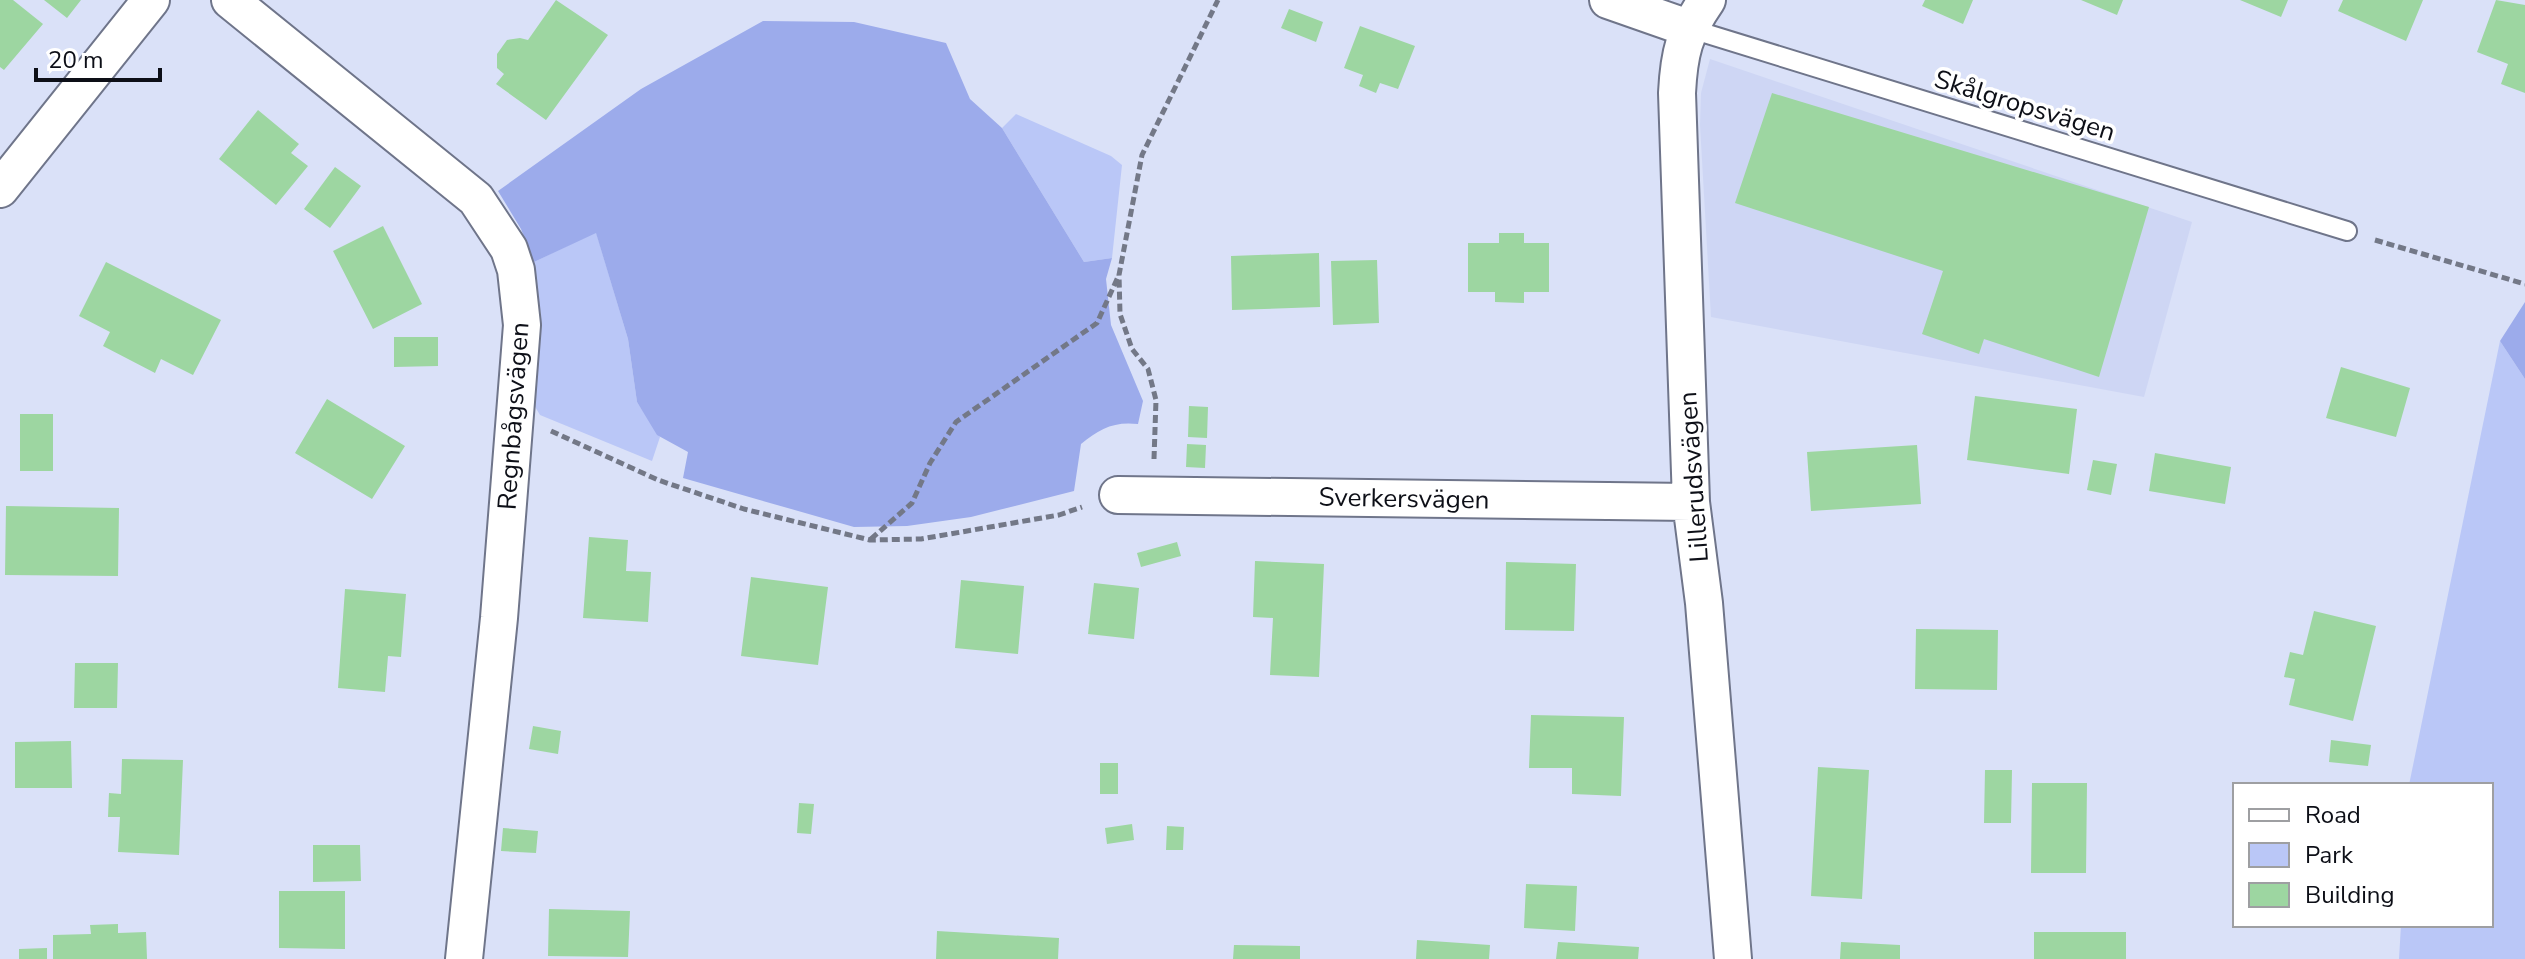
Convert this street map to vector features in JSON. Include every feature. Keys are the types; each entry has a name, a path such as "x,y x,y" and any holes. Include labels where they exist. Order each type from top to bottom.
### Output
{"street":[{"path":"0,189 151,0"},
{"name":"Regnbågsvägen","path":"230,0 476,199 499,230 516,270 522,325 512,417 499,618 464,959"},
{"path":"1608,0 1697,14"},
{"name":"Lillerudsvägen","path":"1697,14 1679,62 1677,93 1691,502 1704,603 1733,959"},
{"name":"Sverkersvägen","path":"1135,494 1691,502"}],"lane":[{"name":"Skålgropsvägen","path":"1697,14 2347,231"}],"path":[{"path":"512,417 571,438 658,480 744,509 870,540 921,539 984,529 1059,515 1135,494 1156,400 1148,369 1132,349 1120,314 1119,275 1142,155 1218,0"},
{"path":"2347,231 2525,284"},
{"path":"870,540 912,503 930,463 956,422 1097,323 1119,275"}],"shaded area":[{"path":"763,21 854,22 946,43 970,99 1002,128 1084,262 1112,258 1106,279 1111,325 1143,401 1138,424 1107,427 1081,444 1074,491 971,517 907,526 854,527 683,478 688,452 657,435 637,402 628,339 596,233 534,262 521,229 498,191 641,89"},
{"path":"1710,59 2192,222 2144,397 1711,317 1700,125 1701,93"},
{"path":"2525,302 2525,379 2500,341"}],"green space":[{"path":"1016,114 1111,156 1122,165 1112,258 1084,262 1002,128"},
{"path":"596,232 628,339 637,402 660,437 652,461 540,415 534,405 541,316 532,263"},
{"path":"2500,341 2525,379 2525,959 2399,959 2401,927 2493,927 2493,783 2409,783"}],"building":[{"path":"0,0 13,0 43,24 4,70 0,67"},
{"path":"44,0 81,0 67,18"},
{"path":"556,0 608,35 546,120 496,84 504,74 497,68 497,54 507,40 528,40"},
{"path":"1925,0 1973,0 1963,24 1922,6"},
{"path":"2081,0 2123,0 2117,15"},
{"path":"2240,0 2288,0 2281,17"},
{"path":"2343,0 2423,0 2406,41 2338,11"},
{"path":"2496,0 2525,5 2525,93 2501,84 2508,64 2477,52"},
{"path":"1289,9 1323,22 1316,42 1281,28"},
{"path":"1360,26 1415,46 1398,89 1380,83 1376,93 1359,86 1363,75 1344,68"},
{"path":"1772,93 2149,207 2099,377 1984,339 1979,354 1922,334 1943,271 1735,203"},
{"path":"258,110 299,144 291,153 308,166 276,205 219,159"},
{"path":"335,167 361,186 330,228 304,209"},
{"path":"383,226 422,304 373,329 333,251"},
{"path":"1499,233 1524,233 1524,243 1549,243 1549,292 1524,292 1524,303 1495,302 1495,292 1468,292 1468,243 1499,243"},
{"path":"1319,253 1320,307 1232,310 1231,256"},
{"path":"1377,260 1379,323 1333,325 1331,261"},
{"path":"106,262 221,320 193,375 161,359 155,373 103,346 110,332 79,316"},
{"path":"394,337 438,337 438,366 394,367"},
{"path":"2341,367 2410,388 2396,437 2326,418"},
{"path":"1975,396 2077,409 2069,474 1967,460"},
{"path":"327,399 405,446 372,499 295,453"},
{"path":"1189,406 1208,407 1207,438 1188,437"},
{"path":"20,414 53,414 53,471 20,471"},
{"path":"1187,444 1206,445 1205,468 1186,467"},
{"path":"1917,445 1921,504 1811,511 1807,452"},
{"path":"2155,453 2231,467 2225,504 2149,491"},
{"path":"2093,460 2117,464 2111,495 2087,490"},
{"path":"6,506 119,508 118,576 5,575"},
{"path":"589,537 628,540 626,571 651,572 648,622 583,618"},
{"path":"1177,542 1181,556 1141,567 1137,553"},
{"path":"1255,561 1324,564 1319,677 1270,675 1273,618 1253,617"},
{"path":"1506,562 1576,564 1574,631 1505,630"},
{"path":"751,577 828,587 818,665 741,656"},
{"path":"961,580 1024,586 1018,654 955,648"},
{"path":"1094,583 1139,588 1134,639 1088,634"},
{"path":"345,589 406,594 401,657 388,656 385,692 338,688"},
{"path":"2314,611 2376,626 2353,721 2289,705 2295,679 2284,677 2290,652 2303,655"},
{"path":"1916,629 1998,630 1997,690 1915,689"},
{"path":"75,663 118,663 117,708 74,708"},
{"path":"1531,715 1624,717 1621,796 1572,794 1572,768 1529,768"},
{"path":"533,726 561,731 558,754 529,749"},
{"path":"2331,740 2371,745 2368,766 2329,762"},
{"path":"71,741 72,788 15,788 15,742"},
{"path":"122,759 183,760 179,855 118,852 120,817 108,817 109,793 121,794"},
{"path":"1100,763 1118,763 1118,794 1100,794"},
{"path":"1818,767 1869,770 1862,899 1811,896"},
{"path":"1985,770 2012,770 2011,823 1984,823"},
{"path":"2032,783 2087,783 2086,873 2031,873"},
{"path":"799,803 814,804 811,834 797,833"},
{"path":"1132,824 1134,840 1107,844 1105,828"},
{"path":"1167,826 1184,827 1183,850 1166,850"},
{"path":"503,828 538,831 536,853 501,851"},
{"path":"313,845 360,845 361,881 313,882"},
{"path":"1526,884 1577,886 1575,931 1524,928"},
{"path":"279,891 345,891 345,949 279,948"},
{"path":"549,909 630,911 628,957 548,956"},
{"path":"118,924 118,933 146,932 147,959 53,959 53,935 91,934 90,925"},
{"path":"937,931 1059,938 1058,959 936,959"},
{"path":"2034,932 2126,932 2126,959 2034,959"},
{"path":"1417,940 1490,945 1489,959 1416,959"},
{"path":"1558,942 1639,947 1638,959 1556,959"},
{"path":"1841,942 1900,945 1900,959 1840,959"},
{"path":"1234,945 1300,946 1300,959 1233,959"},
{"path":"47,948 47,959 19,959 19,949"}]}
